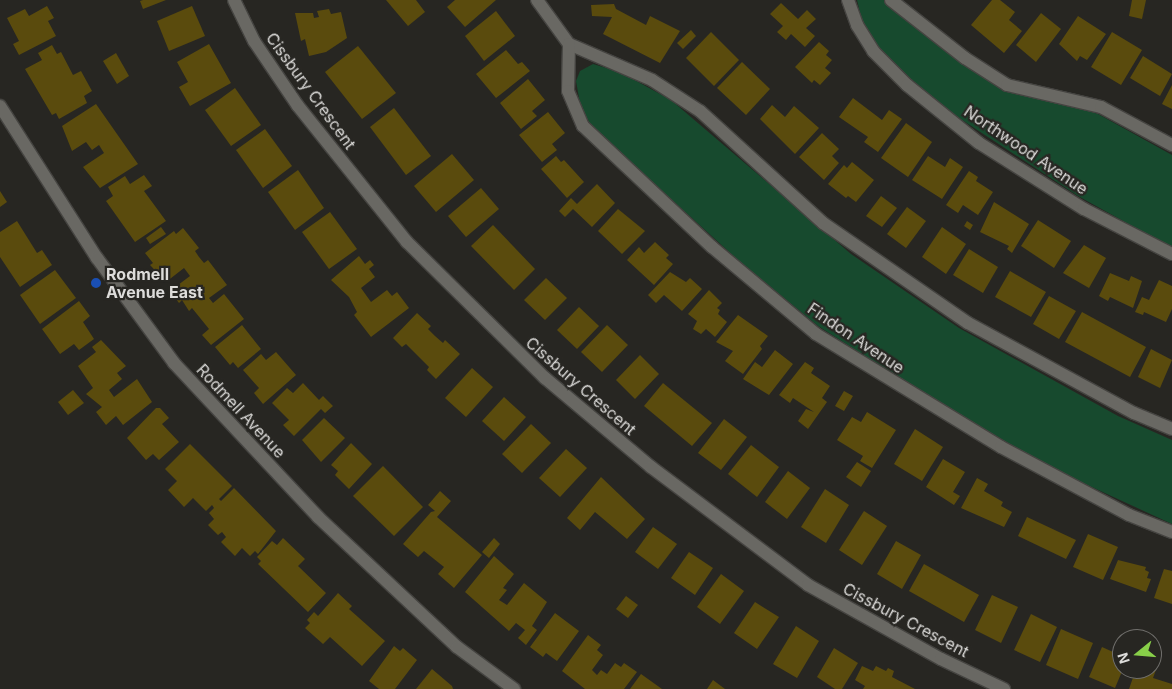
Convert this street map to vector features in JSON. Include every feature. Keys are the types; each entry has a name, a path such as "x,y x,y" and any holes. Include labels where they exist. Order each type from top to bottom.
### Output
{"street":[{"name":"Cissbury Crescent","path":"234,0 254,41 293,99 407,242 545,378 651,467 808,585 941,659 1004,689"},
{"path":"537,0 569,44 652,80 700,111 823,224 968,323 1134,413 1172,429"},
{"name":"Northwood Avenue","path":"848,0 857,25 873,51 907,85 980,142 1084,209 1172,254"},
{"path":"890,0 965,58 1007,85 1101,107 1172,145"},
{"name":"Findon Avenue","path":"569,44 568,91 582,126 712,247 816,334 1000,447 1129,515 1172,532"},
{"name":"Rodmell Avenue","path":"0,106 96,258 174,362 318,517 458,647 514,689"}],"green space":[{"path":"857,0 884,0 1025,96 1063,102 1098,114 1172,155 1172,248 1078,196 959,118 911,79 873,41 862,21"},
{"path":"593,64 620,72 671,100 851,254 959,328 1118,416 1172,440 1172,524 1057,471 942,405 818,326 738,260 592,127 581,109 576,81 580,71"}],"building":[{"path":"166,0 143,9 140,1"},
{"path":"386,0 416,0 425,12 408,26"},
{"path":"455,0 496,0 465,27 447,7"},
{"path":"992,0 1000,0 1015,12 1009,20 1022,31 1004,53 971,25"},
{"path":"1132,0 1146,0 1142,19 1129,16"},
{"path":"781,3 798,19 807,10 816,19 806,28 815,36 805,47 791,34 786,40 777,32 783,26 770,14"},
{"path":"614,4 616,9 646,25 650,16 680,31 660,63 603,34 612,17 592,16 591,5"},
{"path":"47,6 54,18 48,21 56,36 19,55 13,44 19,41 7,18 25,9 29,16"},
{"path":"192,6 205,36 169,51 157,21"},
{"path":"329,9 331,14 341,12 347,38 326,52 309,56 305,39 301,41 295,13 313,13 314,18 319,17 317,11"},
{"path":"496,11 515,36 484,61 465,36"},
{"path":"1041,13 1061,29 1036,62 1016,45"},
{"path":"1078,16 1106,34 1087,60 1080,56 1077,61 1059,44"},
{"path":"691,30 696,36 683,49 677,43"},
{"path":"711,32 739,60 714,86 686,58"},
{"path":"1112,32 1142,50 1121,85 1091,67"},
{"path":"819,42 829,51 826,55 832,60 825,68 831,73 820,85 814,80 812,83 795,67"},
{"path":"209,44 231,83 190,106 179,87 188,82 177,62"},
{"path":"52,45 57,54 61,52 73,75 81,71 92,91 84,96 87,103 59,119 56,113 52,115 25,69 42,60 38,53"},
{"path":"358,46 396,93 362,119 325,72"},
{"path":"506,50 518,64 522,62 530,71 496,98 476,74"},
{"path":"116,53 129,76 117,84 103,61"},
{"path":"1143,56 1172,74 1160,96 1130,78"},
{"path":"742,62 770,89 746,115 717,88"},
{"path":"528,79 545,100 532,111 537,116 521,129 500,103"},
{"path":"1172,85 1172,109 1162,104"},
{"path":"235,88 261,125 231,146 205,110"},
{"path":"853,98 882,120 889,110 902,119 878,152 864,142 868,137 839,117"},
{"path":"96,104 138,164 100,188 83,167 104,153 99,145 92,150 86,142 72,151 62,126"},
{"path":"772,105 785,117 794,106 819,128 795,154 760,119"},
{"path":"394,108 431,156 406,175 370,127"},
{"path":"548,112 565,133 552,144 557,150 542,162 519,135"},
{"path":"906,123 932,142 908,177 881,158"},
{"path":"265,129 292,166 263,188 236,150"},
{"path":"822,133 839,149 832,156 839,163 824,180 799,157"},
{"path":"452,154 474,180 436,212 414,186"},
{"path":"556,156 561,162 564,160 584,182 567,198 541,169"},
{"path":"928,156 945,167 950,158 963,167 942,199 912,180"},
{"path":"852,162 874,180 856,202 848,196 846,198 828,184 844,165 847,168"},
{"path":"298,170 324,208 295,230 268,192"},
{"path":"969,171 978,177 976,181 993,192 978,215 963,205 958,213 946,205"},
{"path":"144,175 152,186 144,191 166,221 135,242 106,201 113,196 108,187 125,176 130,184"},
{"path":"597,184 615,203 592,227 573,209 565,217 559,211 571,198 577,204"},
{"path":"481,188 499,209 466,237 448,216"},
{"path":"0,191 7,202 0,207"},
{"path":"881,196 897,208 882,227 866,216"},
{"path":"994,202 1029,224 1012,253 1007,249 1009,246 980,232"},
{"path":"907,207 926,221 906,248 887,234"},
{"path":"618,209 645,231 622,254 598,231"},
{"path":"330,212 357,249 329,269 302,232"},
{"path":"1038,220 1071,241 1054,268 1021,246"},
{"path":"17,221 37,253 42,250 52,265 20,287 0,257 0,232"},
{"path":"967,221 973,225 970,230 964,226"},
{"path":"493,225 535,269 514,290 471,246"},
{"path":"161,227 166,234 150,244 146,238"},
{"path":"942,227 966,244 946,274 922,257"},
{"path":"183,228 199,248 195,251 199,257 204,263 208,260 227,285 209,298 213,303 224,294 244,319 211,345 202,335 209,329 192,308 189,311 182,300 179,303 170,291 190,276 184,268 166,282 150,265 153,263 145,253 174,231 176,234"},
{"path":"655,242 669,255 666,258 673,264 654,285 627,260 639,247 644,253"},
{"path":"1084,245 1106,258 1089,288 1063,273"},
{"path":"969,249 998,267 983,293 953,275"},
{"path":"359,256 365,264 370,260 374,265 369,269 375,277 361,288 371,302 387,290 392,296 397,292 409,308 371,337 354,315 357,312 349,297 331,280"},
{"path":"55,270 76,298 40,324 20,295"},
{"path":"1010,271 1046,292 1031,317 995,297"},
{"path":"670,272 686,282 690,278 702,289 682,311 664,295 656,303 648,295"},
{"path":"1110,273 1129,281 1131,276 1142,281 1133,308 1110,297 1108,301 1099,296"},
{"path":"546,278 567,298 545,320 524,300"},
{"path":"1159,280 1172,286 1172,309 1166,322 1144,312 1143,315 1135,312 1142,297 1149,300"},
{"path":"709,290 722,303 717,308 720,310 718,314 727,322 715,337 706,329 701,334 693,329 697,321 688,314"},
{"path":"1049,296 1076,311 1059,339 1033,324"},
{"path":"79,301 90,316 83,322 94,339 79,350 74,344 60,354 42,329"},
{"path":"579,307 599,326 577,349 557,330"},
{"path":"1082,312 1146,347 1130,377 1065,342"},
{"path":"417,313 431,326 428,329 435,336 443,343 445,340 460,354 436,379 427,370 429,367 406,344 402,347 393,338"},
{"path":"738,315 768,336 760,346 762,349 743,374 725,361 733,351 716,342"},
{"path":"242,325 261,349 238,368 233,362 230,365 215,347"},
{"path":"607,325 628,345 602,372 581,352"},
{"path":"101,340 126,366 117,373 122,379 109,390 114,397 137,379 152,402 123,425 116,416 106,425 96,412 102,407 86,394 93,388 78,366 96,352 92,347"},
{"path":"1151,349 1172,360 1160,388 1138,377"},
{"path":"775,350 793,364 769,395 743,379 755,362 762,367"},
{"path":"276,352 296,375 263,404 254,393 259,388 243,370 261,354 266,360"},
{"path":"640,355 659,374 635,399 616,380"},
{"path":"805,362 814,368 811,373 830,386 822,398 827,402 808,429 798,421 806,409 814,412 793,398 790,403 779,395"},
{"path":"472,368 493,387 466,417 445,398"},
{"path":"303,383 319,400 323,396 333,406 325,413 321,409 294,436 283,425 289,420 272,403 287,388 293,393"},
{"path":"663,383 712,423 692,446 644,406"},
{"path":"73,390 84,403 68,415 58,402"},
{"path":"844,391 853,396 844,411 835,406"},
{"path":"504,397 526,417 504,441 482,421"},
{"path":"156,408 160,408 169,418 162,424 179,442 159,460 153,454 146,460 127,438"},
{"path":"867,412 896,430 872,468 860,461 863,456 837,440 852,417 861,422"},
{"path":"324,418 345,438 321,462 302,440"},
{"path":"724,419 747,437 721,470 698,453"},
{"path":"531,424 551,443 522,473 502,454"},
{"path":"915,429 943,447 922,481 894,464"},
{"path":"351,443 372,464 349,489 335,475 338,471 331,465"},
{"path":"190,444 232,486 219,499 221,501 234,488 276,531 258,554 255,551 250,556 242,548 235,556 221,542 226,537 222,532 218,535 208,525 214,519 209,513 214,508 212,505 206,511 193,498 184,507 168,490 177,481 165,469"},
{"path":"751,445 779,467 757,497 728,474"},
{"path":"566,449 587,468 560,497 539,478"},
{"path":"943,459 965,472 953,492 960,496 954,505 926,487"},
{"path":"857,462 871,471 861,487 846,477"},
{"path":"383,466 423,507 394,536 353,496"},
{"path":"788,471 810,488 787,519 765,502"},
{"path":"601,477 645,519 627,539 595,512 580,530 567,518"},
{"path":"977,478 988,484 984,491 1003,502 1001,506 1012,512 1004,527 961,508"},
{"path":"825,489 849,505 826,543 801,527"},
{"path":"440,491 451,501 437,517 482,555 454,588 438,574 444,567 424,551 418,557 403,544 431,512 435,511 428,505"},
{"path":"864,511 887,526 862,565 839,550"},
{"path":"1027,517 1076,540 1066,559 1018,536"},
{"path":"653,527 677,544 658,569 635,552"},
{"path":"1088,534 1118,547 1103,580 1073,567"},
{"path":"283,538 305,559 298,566 326,593 308,612 258,564 261,561 257,557 272,541 277,545"},
{"path":"494,538 500,544 489,558 482,552"},
{"path":"896,541 921,555 902,589 877,574"},
{"path":"689,552 713,568 695,595 671,578"},
{"path":"494,556 514,574 503,588 507,590 499,600 507,605 524,583 547,602 532,626 537,630 526,645 518,638 525,630 516,623 509,631 465,592"},
{"path":"1118,560 1146,567 1145,570 1149,572 1147,578 1151,579 1146,592 1110,579"},
{"path":"924,564 979,595 964,622 909,591"},
{"path":"1164,569 1172,571 1172,604 1154,598"},
{"path":"721,574 744,591 720,624 697,607"},
{"path":"338,593 352,606 349,609 385,641 362,666 330,637 323,644 305,628 310,623 307,620 314,612 318,616"},
{"path":"992,595 1018,607 1001,643 975,630"},
{"path":"626,596 638,605 628,618 616,609"},
{"path":"755,602 779,617 757,649 734,633"},
{"path":"555,613 579,631 557,661 546,653 543,657 530,647"},
{"path":"1031,614 1057,627 1040,662 1014,650"},
{"path":"796,626 819,641 797,678 773,664"},
{"path":"1061,629 1093,643 1078,679 1046,665"},
{"path":"588,635 601,645 597,650 603,655 592,670 597,675 601,670 607,674 615,663 621,667 624,663 637,672 624,689 585,689 562,671"},
{"path":"394,646 400,651 403,648 417,660 395,689 379,689 369,681"},
{"path":"1102,647 1112,652 1112,679 1119,679 1115,688 1089,677"},
{"path":"834,648 858,663 842,689 835,689 817,677"},
{"path":"862,666 873,671 876,666 886,671 888,668 894,671 892,677 915,689 863,689 865,686 855,680"},
{"path":"432,669 452,686 453,689 416,689"},
{"path":"641,674 662,689 630,689"},
{"path":"1132,679 1156,679 1172,684 1172,689 1129,689"},
{"path":"713,680 725,689 707,689"}],"place":[{"name":"Rodmell Avenue East","path":"96,283"}]}
